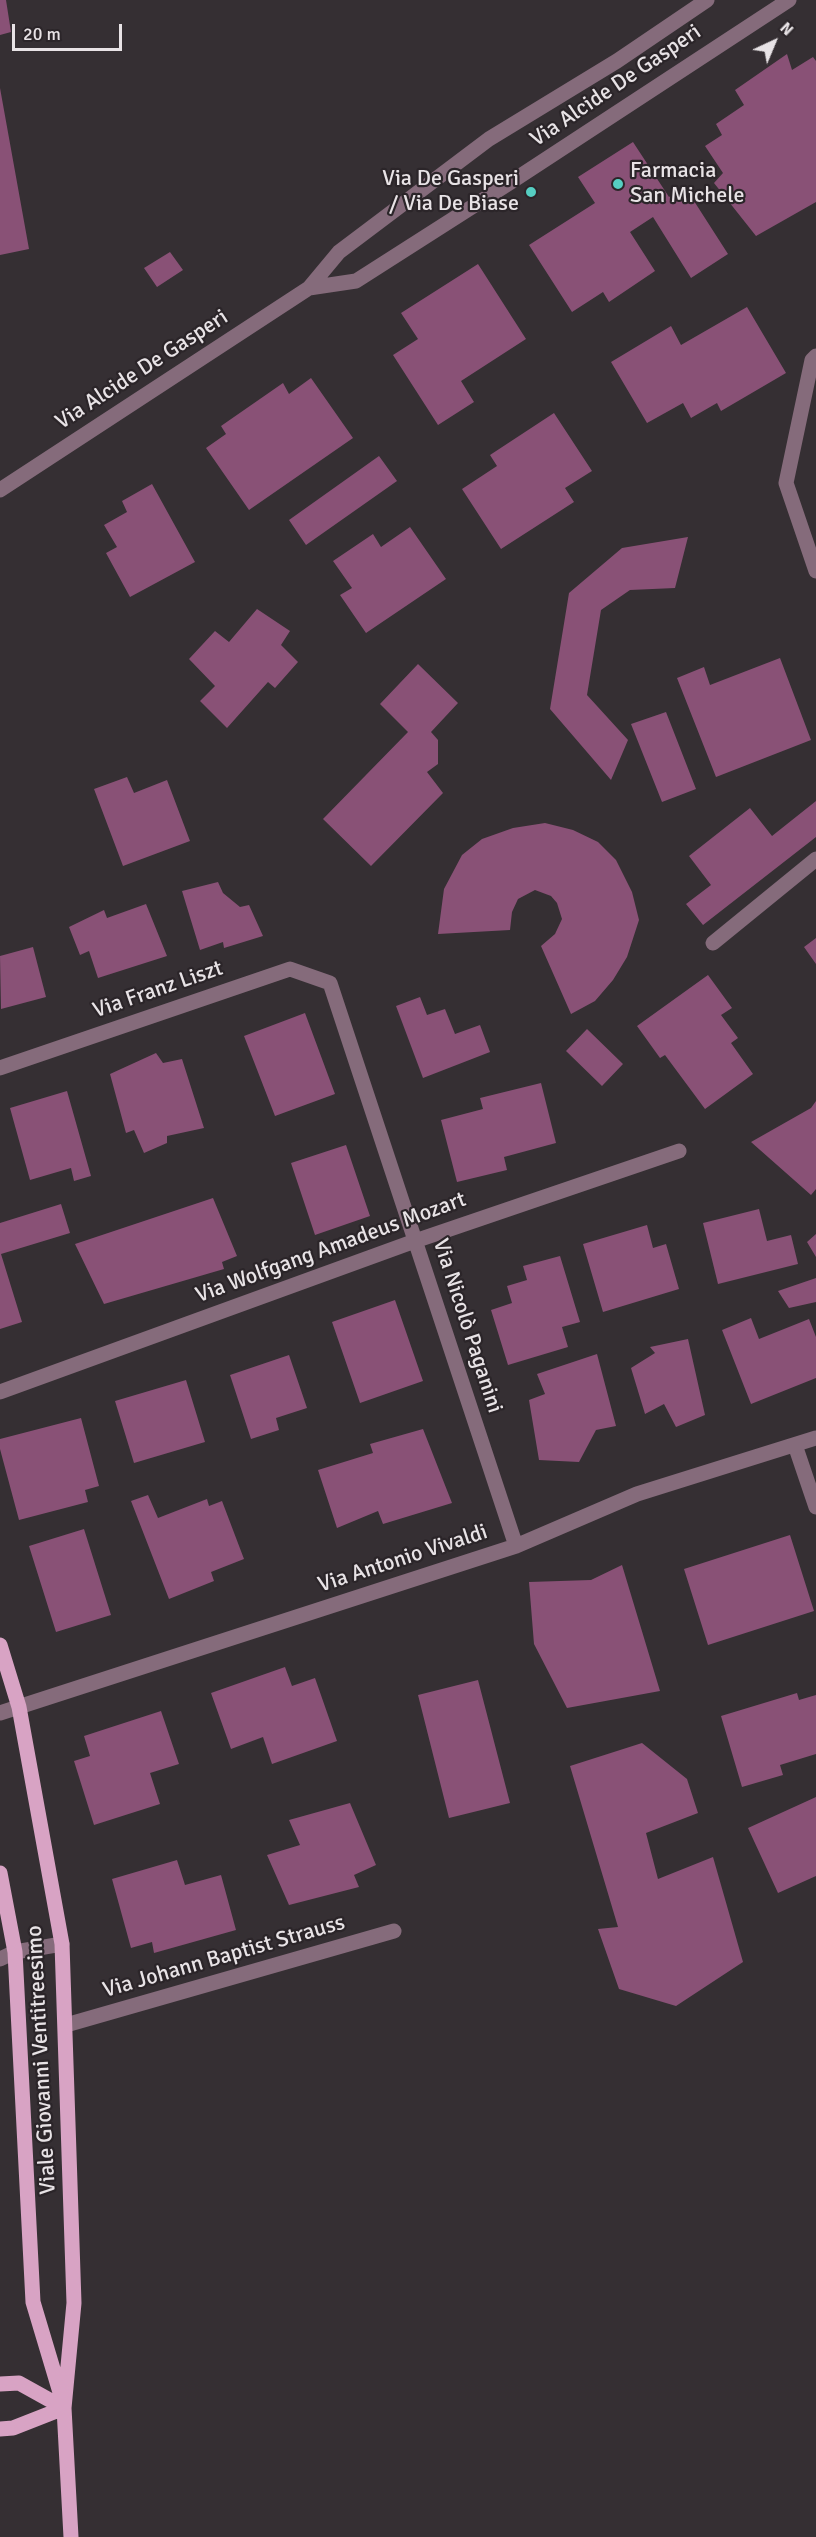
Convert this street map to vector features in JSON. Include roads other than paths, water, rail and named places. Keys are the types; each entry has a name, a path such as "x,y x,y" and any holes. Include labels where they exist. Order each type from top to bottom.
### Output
{"main road":[{"name":"Viale Giovanni Ventitreesimo","path":"0,1645 19,1707 62,1944 74,2303 64,2408 71,2537"},
{"name":"Viale Giovanni Ventitreesimo","path":"0,1873 15,1952 33,2302 64,2408"},
{"path":"0,2385 19,2383 64,2408"},
{"path":"0,2429 13,2428 64,2408"}],"street":[{"name":"Via Alcide De Gasperi","path":"0,489 309,288 339,252 489,139 617,61 708,0"},
{"name":"Via Alcide De Gasperi","path":"309,288 356,281 512,182 789,0"},
{"path":"816,356 812,360 786,483 816,571"},
{"path":"713,943 816,859"},
{"name":"Via Franz Liszt","path":"0,1068 290,969 330,984"},
{"name":"Via Nicolò Paganini","path":"330,984 516,1546"},
{"name":"Via Wolfgang Amadeus Mozart","path":"0,1392 415,1241 679,1151"},
{"name":"Via Antonio Vivaldi","path":"0,1713 516,1546 637,1494 816,1438"},
{"path":"795,1445 816,1507"},
{"name":"Via Johann Baptist Strauss","path":"66,2025 394,1931"},
{"path":"0,1959 15,1952 62,1944"}],"place":[{"name":"Farmacia San Michele","path":"618,184"},
{"name":"Via De Gasperi / Via De Biase","path":"531,192"}]}
